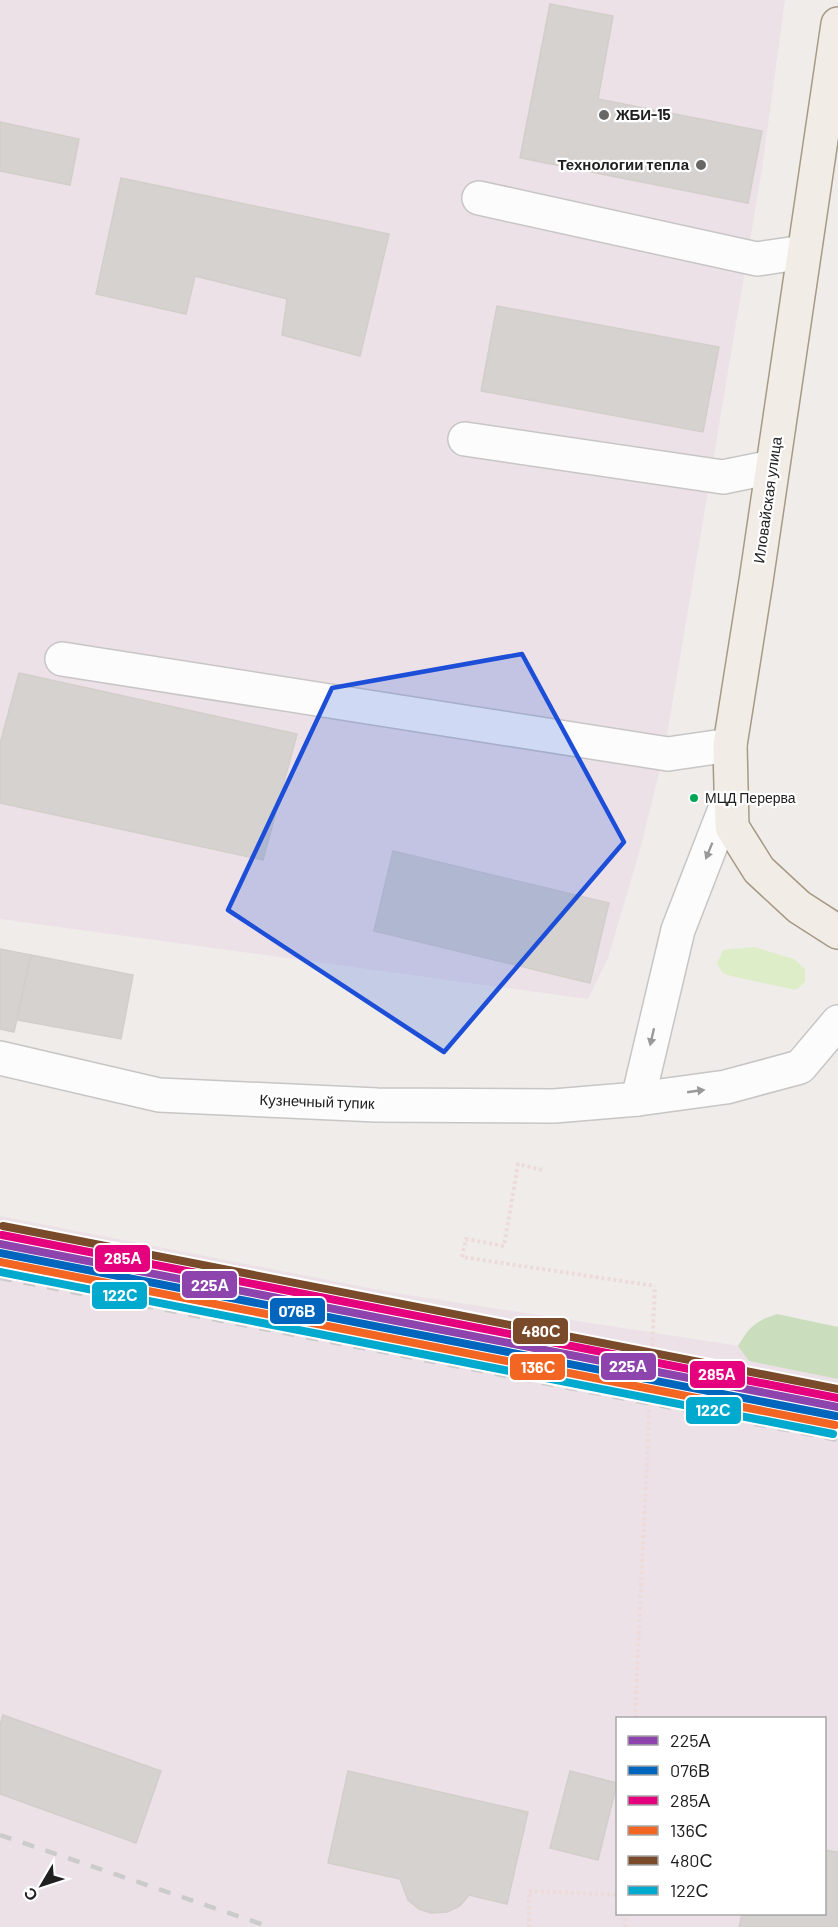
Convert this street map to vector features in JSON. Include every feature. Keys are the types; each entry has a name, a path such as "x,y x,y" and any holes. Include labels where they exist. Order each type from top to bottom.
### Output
{"main road":[{"name":"Иловайская улица","path":"838,24 730,745 732,827 759,870 799,907 838,932"}],"street":[{"path":"479,198 757,259 804,252"},
{"path":"465,439 723,477 772,467"},
{"path":"62,659 668,754 730,745"},
{"path":"638,1099 678,930 730,796"},
{"name":"Кузнечный тупик","path":"0,1058 159,1095 377,1105 554,1106 638,1099 726,1087 800,1067 838,1022"}],"path":[{"path":"542,1170 518,1164 504,1246 466,1239 462,1257 655,1286 635,1717"},
{"path":"529,1927 530,1891 616,1895"}],"highlighted area":[{"path":"522,654 624,842 444,1052 228,910 332,688"}],"shaded area":[{"path":"0,0 785,0 762,169 664,753 641,846 608,958 588,999 0,919"},
{"path":"0,1216 395,1293 838,1361 838,1927 0,1927"}],"green space":[{"path":"754,947 794,959 805,969 805,982 796,990 731,976 723,973 717,964 723,950"},
{"path":"777,1314 838,1327 838,1379 749,1361 738,1346 753,1326"}],"building":[{"name":"ЖБИ-15","path":"550,4 613,16 598,99 762,131 748,203 520,158"},
{"path":"0,122 79,139 70,185 0,171"},
{"path":"121,178 389,234 360,356 282,335 287,299 195,276 186,314 96,294"},
{"path":"497,306 719,347 703,432 481,391"},
{"path":"19,673 297,734 263,860 0,803 0,744"},
{"path":"393,851 609,903 590,983 374,931"},
{"path":"0,949 31,955 14,1032 0,1029"},
{"path":"31,955 133,975 121,1039 17,1020"},
{"path":"3,1715 161,1771 136,1843 0,1794 0,1725"},
{"path":"348,1771 528,1812 507,1904 469,1895 460,1906 447,1912 431,1913 419,1909 408,1900 400,1879 328,1863"},
{"path":"570,1771 616,1783 598,1860 550,1848"},
{"path":"826,1850 838,1852 838,1927 739,1927 742,1915 826,1915"}],"railway":[{"path":"0,1278 838,1440"},
{"path":"0,1835 270,1927"}],"transit line":[{"name":"480С","path":"3,1226 838,1389"},
{"name":"285А","path":"2,1235 838,1398"},
{"name":"225А","path":"0,1244 838,1407"},
{"name":"076В","path":"0,1253 836,1416"},
{"name":"136С","path":"0,1262 835,1425"},
{"name":"122С","path":"0,1272 833,1434"}],"place":[{"name":"ЖБИ-15","path":"604,115"},
{"name":"Технологии тепла","path":"701,165"},
{"name":"МЦД Перерва","path":"694,798"}]}
